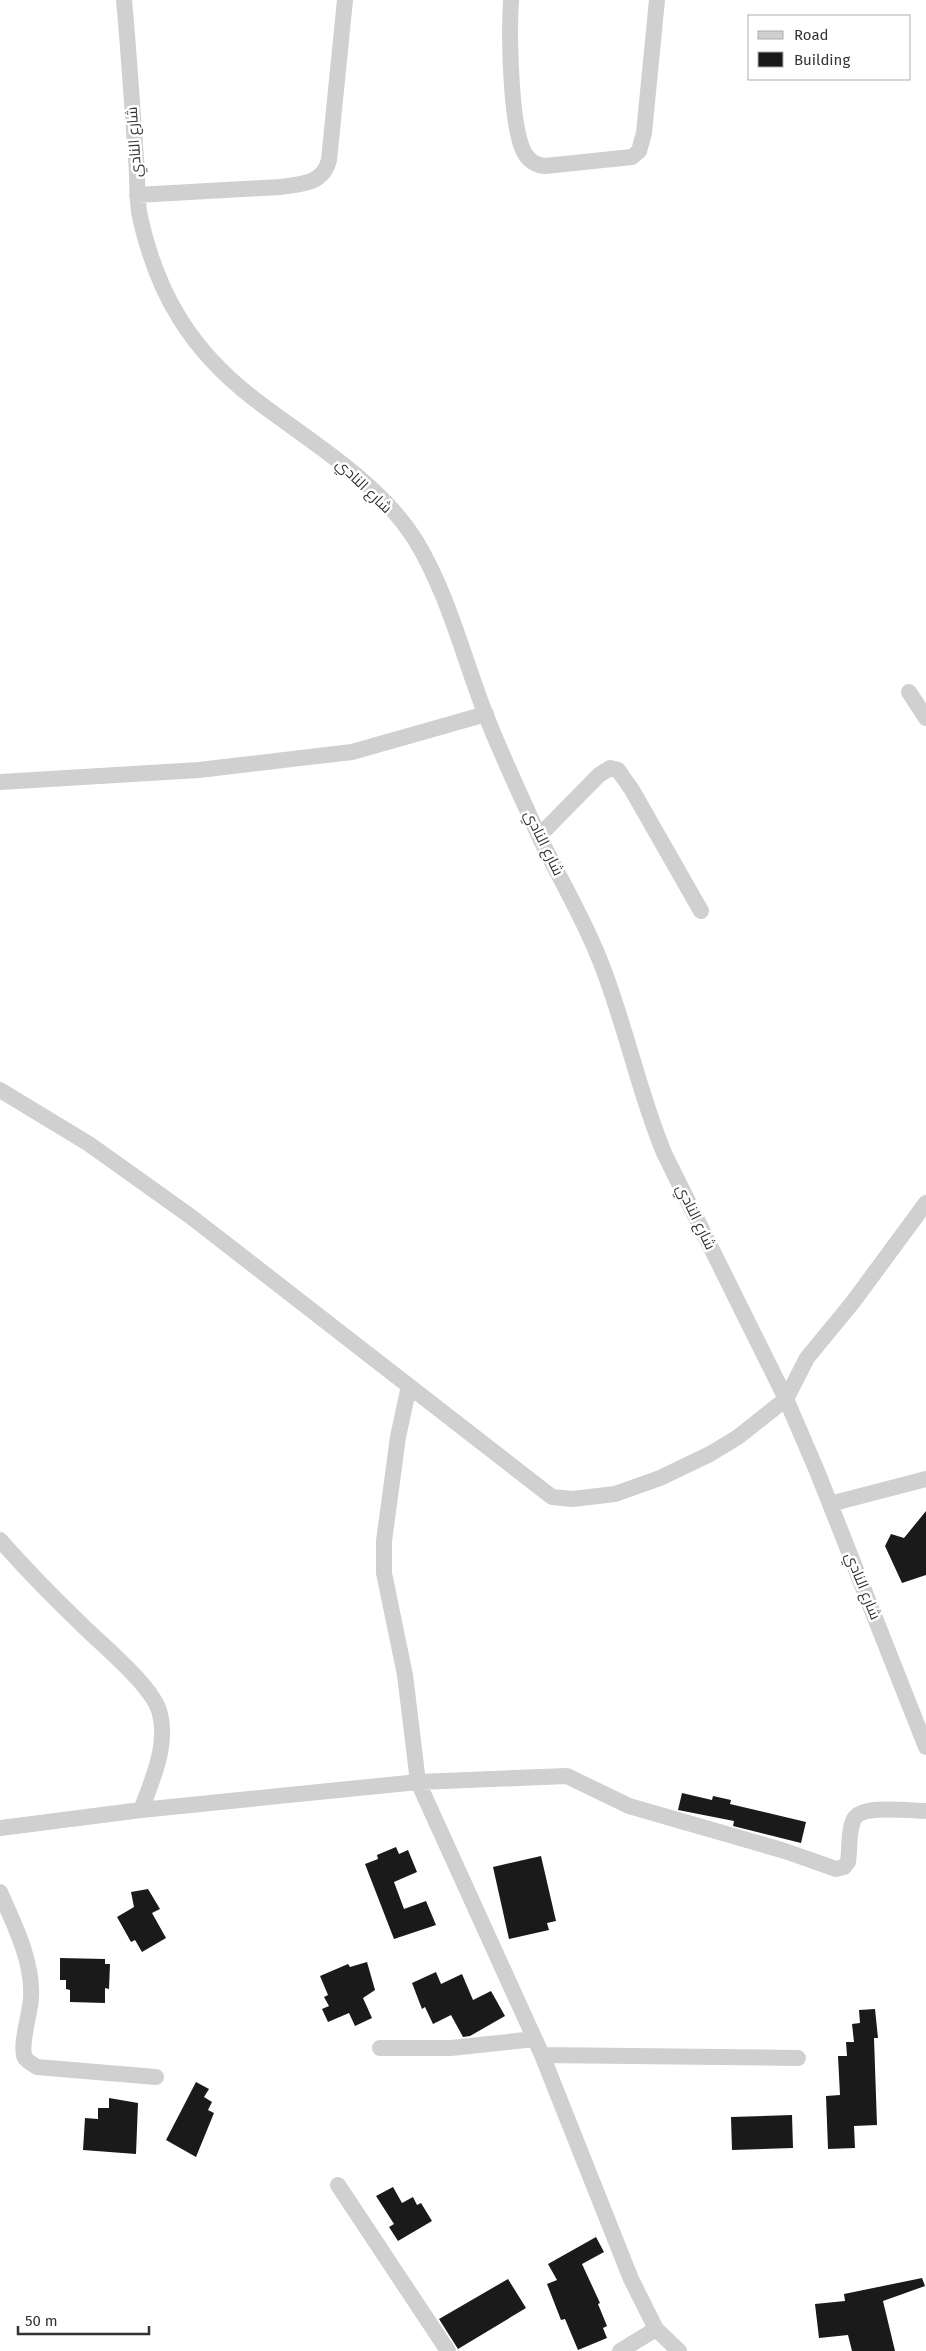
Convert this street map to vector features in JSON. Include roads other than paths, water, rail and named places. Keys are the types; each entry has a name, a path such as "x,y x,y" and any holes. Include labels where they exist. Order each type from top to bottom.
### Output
{"street":[{"name":"شارع النادي","path":"124,0 137,195 150,255 183,326 231,379 267,408 324,448 373,492 415,540 440,589 486,714 539,836 586,926 610,984 652,1124 664,1153 786,1400 830,1504 926,1747"},
{"path":"137,195 280,187 303,184 320,177 326,170 329,160 345,0"},
{"path":"511,0 510,32 520,140 530,160 536,165 545,166 632,157 639,151 643,138 657,0"},
{"path":"909,692 926,718"},
{"path":"0,782 199,770 352,752 486,714"},
{"path":"539,836 599,775 614,768 632,790 701,911"},
{"path":"0,1090 125,1168 240,1253 552,1498 572,1499 615,1494 660,1478 710,1454 738,1437 786,1400 807,1358 853,1302 926,1203"},
{"path":"409,1386 398,1437 384,1540 384,1573 404,1675 418,1782 542,2055 614,2241 656,2329 679,2351"},
{"path":"830,1504 926,1479"},
{"path":"0,1540 147,1690 158,1707 162,1725 159,1755 141,1810"},
{"path":"0,1828 141,1810 418,1782 567,1776 628,1806 785,1850 836,1869 844,1867 848,1862 854,1820 860,1812 871,1810 926,1811"},
{"path":"0,1892 26,1958 32,1982 24,2041 24,2053 29,2062 37,2067 156,2077"},
{"path":"380,2048 451,2048 535,2039"},
{"path":"542,2055 798,2058"},
{"path":"338,2184 448,2351"},
{"path":"620,2351 656,2329"}]}
